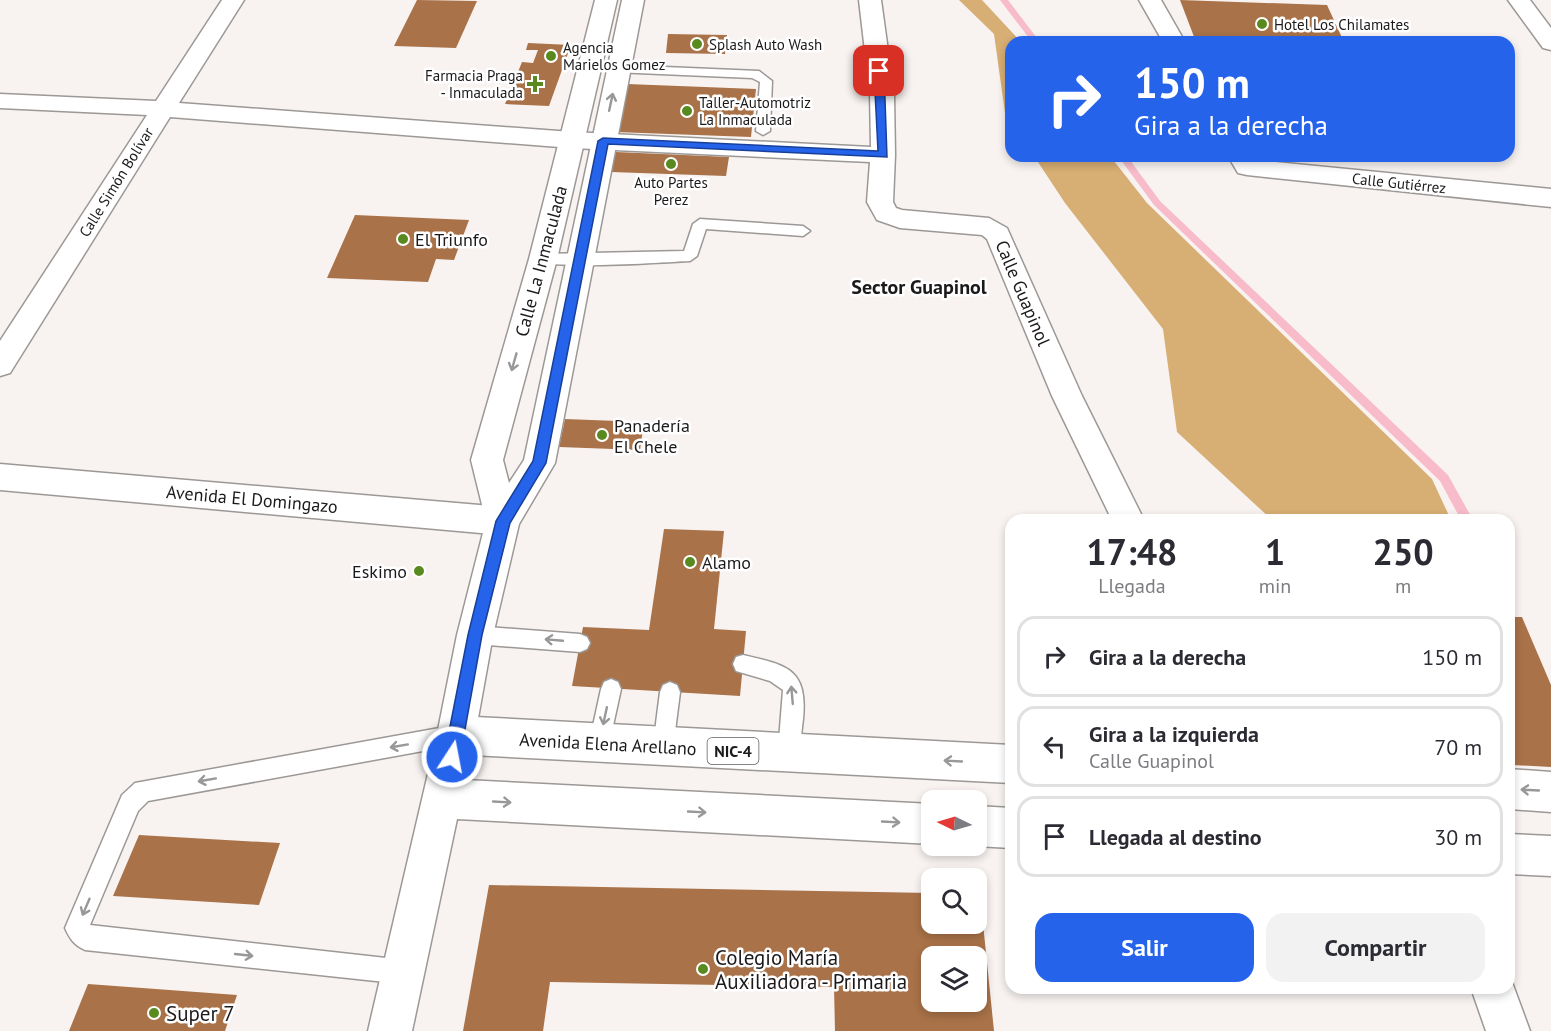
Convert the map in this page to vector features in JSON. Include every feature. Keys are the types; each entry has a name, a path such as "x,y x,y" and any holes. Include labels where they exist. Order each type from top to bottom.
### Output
{"main road":[{"name":"Calle Simón Bolívar","path":"0,365 233,0"},
{"name":"Calle La Inmaculada","path":"503,521 487,460 543,259 606,0"},
{"name":"Calle La Inmaculada","path":"390,1031 444,799 475,635 503,521 539,463 633,0"},
{"name":"Calle Guapinol","path":"870,0 882,94 884,155 880,202 886,214 900,219 989,227 998,234 1067,396 1125,514"},
{"path":"1150,0 1171,36"},
{"path":"1519,0 1551,43"},
{"path":"599,28 626,28"},
{"path":"0,101 162,109 572,140 884,155"},
{"name":"Calle Gutiérrez","path":"1243,162 1551,198"},
{"name":"Avenida El Domingazo","path":"0,477 503,521"},
{"name":"Avenida Elena Arellano","path":"456,735 1005,764"},
{"path":"1515,789 1551,792"},
{"path":"444,799 921,823"},
{"path":"987,827 1005,828"},
{"path":"1515,854 1551,856"},
{"path":"1495,994 1508,1031"}],"lane":[{"path":"618,69 756,74 766,81 763,131"},
{"path":"543,259 690,256 700,224 803,231"},
{"path":"475,635 580,643"},
{"path":"743,664 779,675 790,683 794,694 788,753"},
{"path":"598,744 611,689"},
{"path":"663,747 670,692"},
{"path":"404,972 85,938 77,928 130,803 143,791 456,735"}],"shaded area":[{"path":"959,0 982,0 1015,36 1005,36 1005,113 994,34"},
{"path":"1038,162 1115,162 1147,203 1432,479 1448,514 1266,514 1177,432 1163,329 1065,203"}],"building":[{"path":"417,0 477,1 456,48 394,46"},
{"name":"Hotel Los Chilamates","path":"1180,0 1327,5 1341,36 1194,36"},
{"name":"Splash Auto Wash","path":"668,34 727,35 725,54 666,53"},
{"name":"Farmacia Praga - Inmaculada","path":"528,43 571,45 549,106 505,104 522,62 533,63 538,50 526,50"},
{"name":"Taller-Automotriz La Inmaculada","path":"627,84 756,89 751,137 615,132"},
{"name":"Auto Partes Perez","path":"616,152 729,157 726,176 611,172"},
{"name":"El Triunfo","path":"355,215 469,220 454,260 436,259 428,282 327,278"},
{"name":"Panadería El Chele","path":"565,419 644,422 640,450 559,447"},
{"path":"664,529 724,531 714,629 746,631 740,696 572,686 583,627 649,630"},
{"path":"1515,617 1522,617 1551,685 1551,767 1515,765"},
{"path":"139,835 280,843 259,905 113,896"},
{"name":"Colegio María Auxiliadora - Primaria","path":"489,885 921,893 921,934 984,934 985,946 921,946 921,1012 987,1012 987,962 994,1031 835,1031 834,987 550,982 543,1031 463,1031"},
{"name":"Super 7","path":"88,984 237,995 225,1031 69,1031"}],"waterway":[{"path":"1004,0 1031,36"},
{"path":"1126,162 1157,203 1444,478 1464,514"}],"place":[{"name":"Hotel Los Chilamates","path":"1262,24"},
{"name":"Splash Auto Wash","path":"697,44"},
{"name":"Agencia Marielos Gomez","path":"551,56"},
{"name":"Farmacia Praga - Inmaculada","path":"535,84"},
{"name":"Taller-Automotriz La Inmaculada","path":"687,111"},
{"name":"Auto Partes Perez","path":"671,164"},
{"name":"El Triunfo","path":"403,239"},
{"name":"Panadería El Chele","path":"602,435"},
{"name":"Alamo","path":"690,562"},
{"name":"Eskimo","path":"419,571"},
{"name":"Colegio María Auxiliadora - Primaria","path":"703,969"},
{"name":"Super 7","path":"154,1013"}],"district":[{"name":"Sector Guapinol","path":"919,287"}],"route":[{"path":"452,757 475,635 503,521 539,463 603,141 884,155 879,71"}]}
